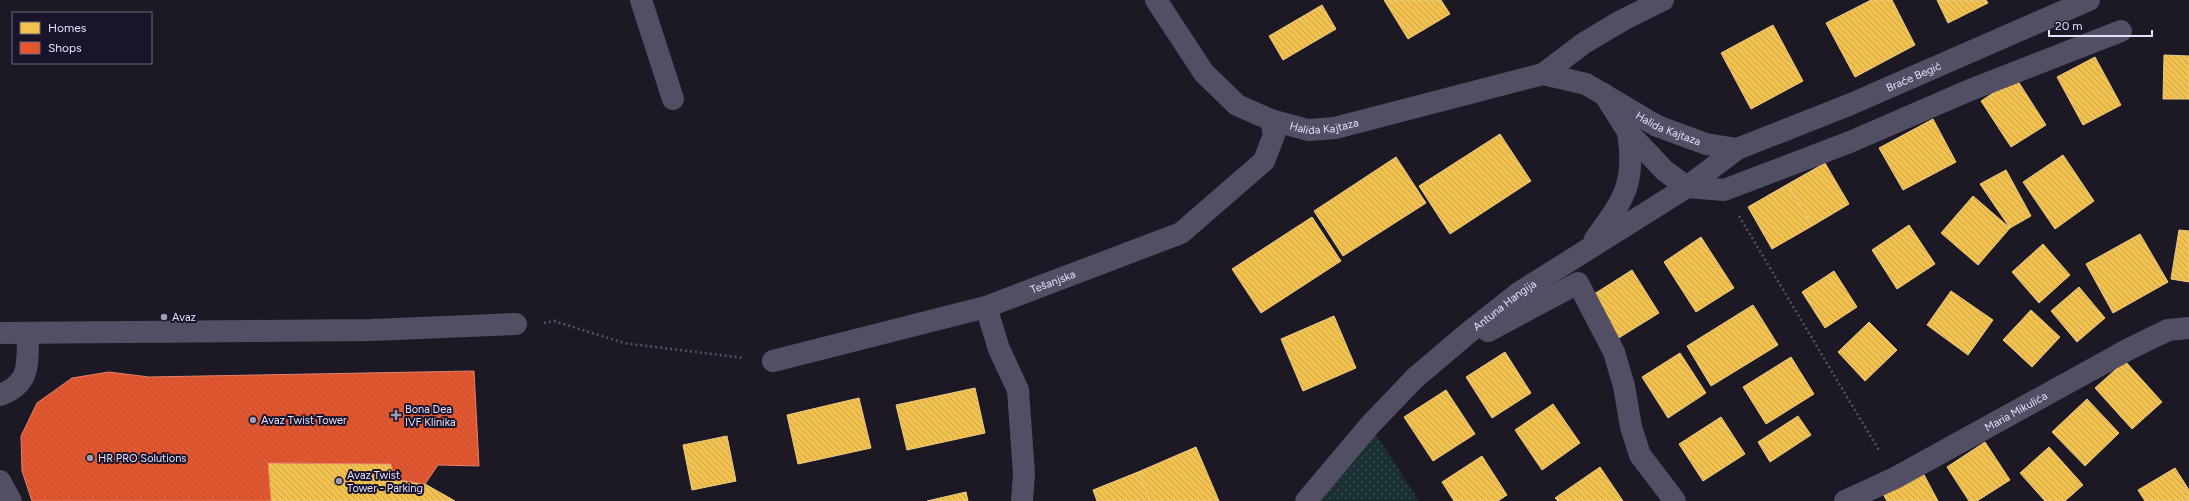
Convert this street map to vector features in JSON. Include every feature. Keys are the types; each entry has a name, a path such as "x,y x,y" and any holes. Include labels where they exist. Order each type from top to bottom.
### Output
{"street":[{"path":"641,0 673,99"},
{"name":"Halida Kajtaza","path":"1156,0 1204,73 1237,105 1270,120 1308,130 1335,128 1543,74 1584,43 1621,21 1663,0"},
{"name":"Braće Begić","path":"1738,149 1851,104 2089,0"},
{"path":"1687,187 1724,190 1850,142 1970,90 2121,31"},
{"name":"Halida Kajtaza","path":"1543,74 1586,84 1656,126 1706,144 1738,149"},
{"name":"Halida Kajtaza","path":"1604,94 1628,132 1665,171 1687,187"},
{"name":"Tešanjska","path":"773,361 986,307 1181,233 1215,202 1250,175 1264,162 1274,135 1270,120"},
{"name":"Halida Kajtaza","path":"1589,248 1620,204 1630,178 1632,159 1628,132"},
{"name":"Antuna Hangija","path":"1306,501 1370,425 1415,378 1520,292 1687,187 1738,149"},
{"path":"1415,378 1498,325 1578,283 1614,352 1624,386 1631,427 1640,454 1675,501"},
{"path":"986,307 999,349 1018,390 1024,474 1022,501"},
{"path":"0,334 372,330 516,324"},
{"name":"Maria Mikulića","path":"1845,501 1895,478 2129,349 2168,330 2189,328"},
{"path":"0,395 15,389 26,373 28,333"},
{"path":"0,481 11,501"}],"path":[{"path":"1724,190 1895,478"},
{"path":"516,324 529,328 554,321 624,343 773,361"}],"green space":[{"path":"1370,425 1419,501 1306,501"}],"building: Homes":[{"path":"1384,0 1441,0 1450,14 1408,39"},
{"path":"1871,0 1892,0 1915,45 1855,77 1826,23"},
{"path":"1937,0 1986,0 1988,3 1948,23"},
{"path":"1322,5 1336,29 1283,60 1269,36"},
{"path":"1773,25 1803,81 1751,109 1721,53"},
{"path":"2164,55 2189,56 2189,99 2163,99"},
{"path":"2095,57 2121,105 2083,125 2057,77"},
{"path":"2016,78 2046,125 2011,147 1981,101"},
{"path":"1933,119 1956,162 1903,190 1879,148"},
{"path":"1500,134 1531,181 1450,234 1419,186"},
{"path":"2063,155 2094,201 2055,229 2023,182"},
{"path":"1396,157 1426,203 1343,256 1314,211"},
{"path":"1825,163 1849,204 1812,226 1788,184"},
{"path":"2006,170 2031,216 2010,228 1980,184"},
{"path":"1788,184 1812,226 1772,249 1748,207"},
{"path":"1973,196 2010,228 1978,265 1941,233"},
{"path":"1312,217 1341,261 1261,313 1232,269"},
{"path":"1909,225 1935,264 1897,289 1872,250"},
{"path":"2179,230 2189,231 2189,282 2171,279"},
{"path":"2140,234 2168,282 2113,313 2086,264"},
{"path":"1701,237 1734,288 1696,312 1664,262"},
{"path":"2043,244 2070,275 2039,303 2012,272"},
{"path":"1632,270 1659,313 1617,339 1591,296"},
{"path":"1834,271 1857,307 1825,328 1802,292"},
{"path":"2079,287 2105,318 2077,342 2051,311"},
{"path":"1951,291 1993,320 1968,355 1927,325"},
{"path":"1753,305 1778,345 1711,386 1687,346"},
{"path":"2031,310 2060,337 2032,367 2003,340"},
{"path":"1334,316 1356,368 1303,391 1281,339"},
{"path":"1869,322 1897,350 1865,381 1838,352"},
{"path":"1505,352 1531,393 1492,418 1466,377"},
{"path":"1680,353 1706,393 1668,418 1642,377"},
{"path":"1791,357 1814,394 1766,424 1743,387"},
{"path":"2125,361 2162,402 2132,429 2095,388"},
{"path":"975,388 985,433 907,450 896,405"},
{"path":"1446,390 1475,434 1433,461 1404,417"},
{"path":"859,398 871,448 798,464 787,415"},
{"path":"2087,399 2119,433 2085,466 2052,432"},
{"path":"1553,404 1580,443 1542,470 1515,430"},
{"path":"1798,416 1811,435 1770,462 1758,442"},
{"path":"1721,417 1745,454 1703,481 1679,444"},
{"path":"727,436 736,481 692,490 683,445"},
{"path":"1985,442 2010,480 1977,501 1969,501 1947,467"},
{"path":"1196,447 1219,501 1150,501 1138,472"},
{"path":"2049,447 2083,485 2065,501 2045,501 2020,473"},
{"path":"1482,456 1507,495 1498,501 1454,501 1442,482"},
{"name":"Avaz Twist Tower - Parking","path":"268,463 391,464 394,479 425,484 455,501 271,501"},
{"path":"1600,467 1623,501 1558,501 1555,498"},
{"path":"2175,468 2189,490 2189,501 2145,501 2138,490"},
{"path":"1922,471 1938,501 1887,501 1882,492"},
{"path":"1138,472 1150,501 1097,501 1093,490"},
{"path":"966,492 968,501 927,501"}],"building: Shops":[{"name":"Avaz Twist Tower","path":"474,371 479,466 438,465 425,484 394,479 391,464 268,463 271,501 32,501 22,471 21,436 37,403 72,378 109,372 149,377"}],"place":[{"name":"Avaz","path":"164,317"},
{"name":"Bona Dea IVF Klinika","path":"396,415"},
{"name":"Avaz Twist Tower","path":"253,420"},
{"name":"HR PRO Solutions","path":"90,458"},
{"name":"Avaz Twist Tower - Parking","path":"339,481"}]}
